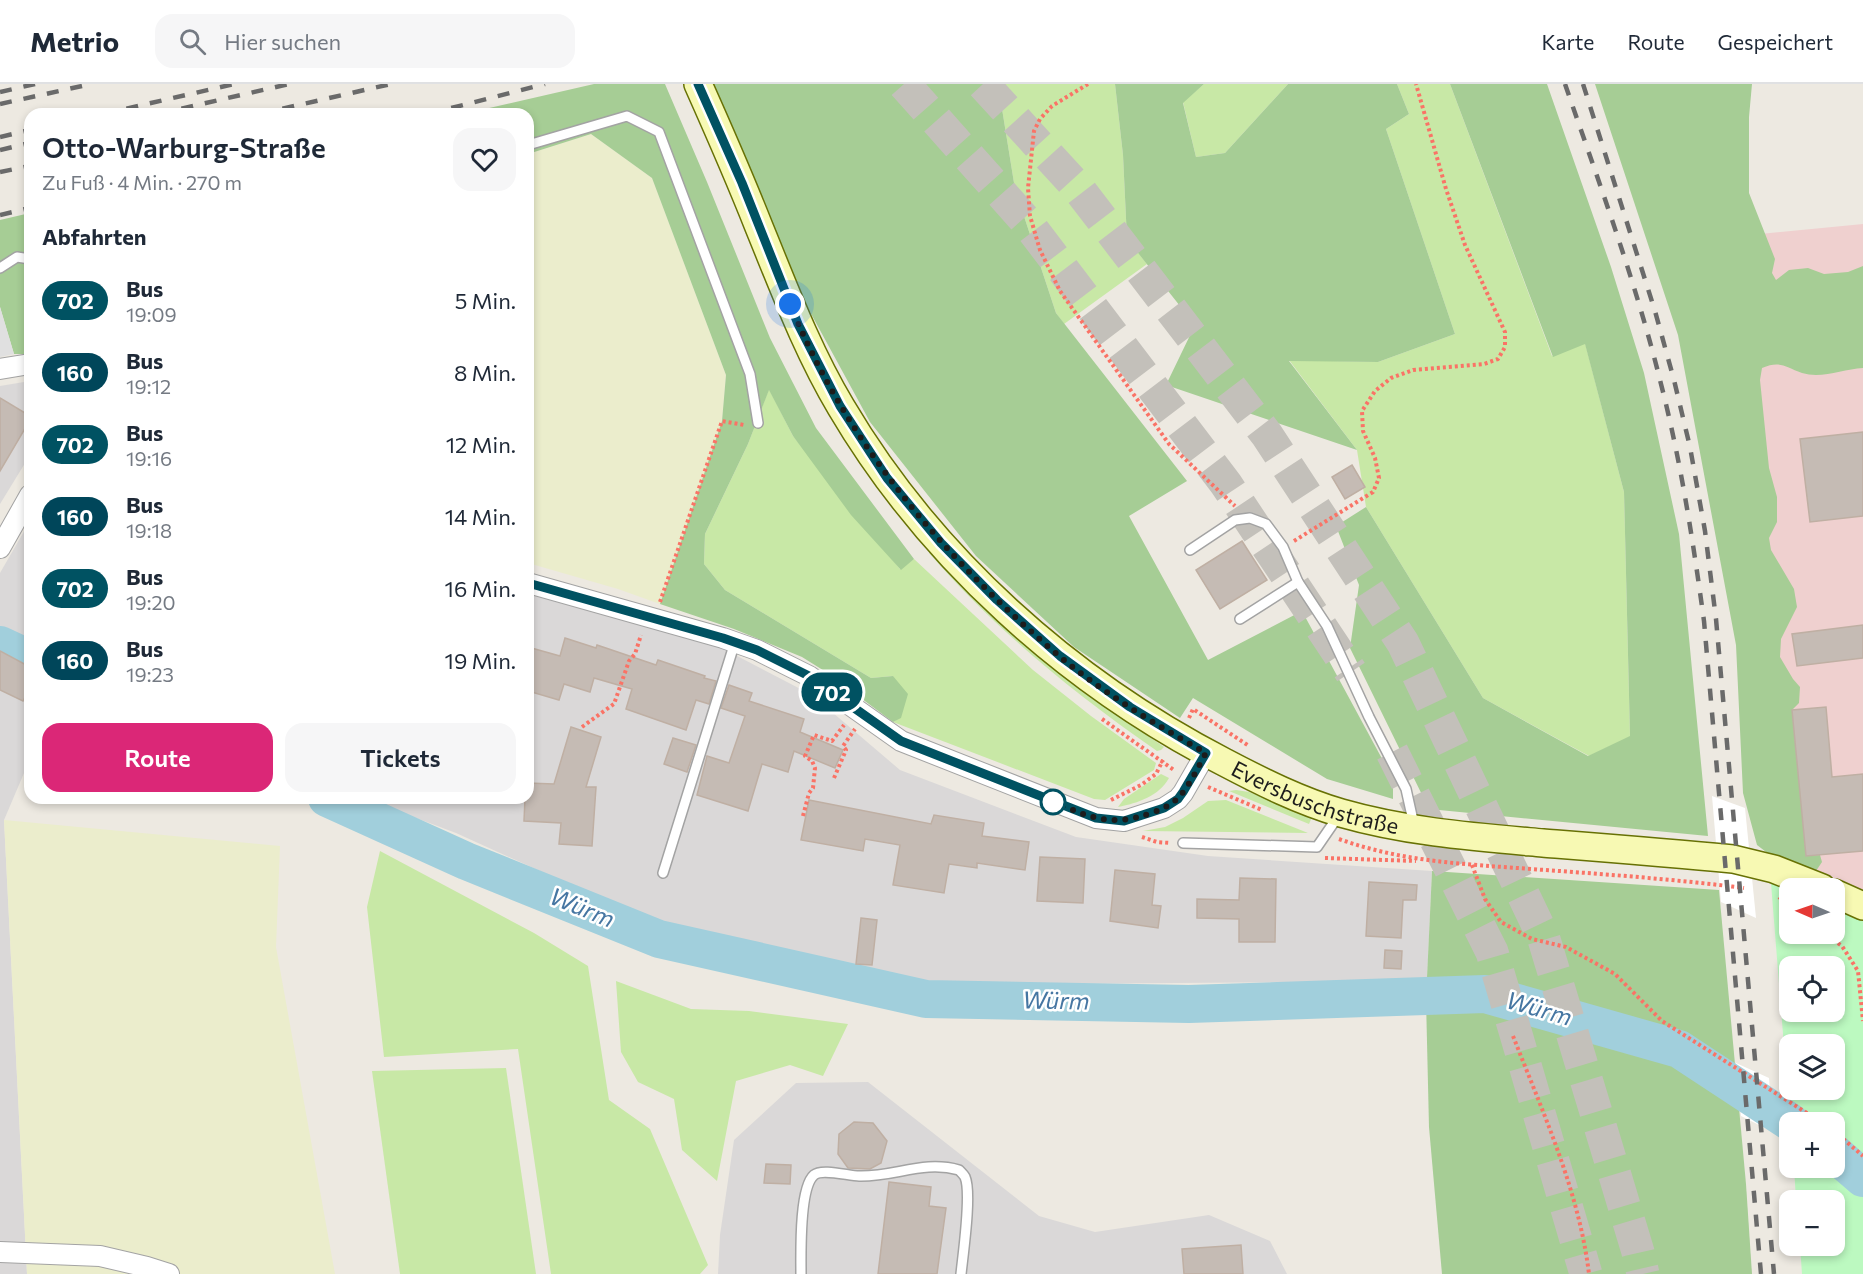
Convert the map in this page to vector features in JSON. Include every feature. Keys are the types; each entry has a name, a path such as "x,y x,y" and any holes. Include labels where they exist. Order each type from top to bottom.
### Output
{"main road":[{"path":"698,84 742,183 798,324 840,406 887,478 941,543 997,600 1060,656 1130,707 1206,753"},
{"name":"Eversbuschstraße","path":"1206,753 1261,782 1340,813 1415,830 1733,860 1774,869 1797,878"},
{"path":"1845,898 1863,906"}],"street":[{"path":"0,369 24,365"},
{"path":"0,548 24,506"},
{"name":"Eversbuschstraße","path":"534,588 735,642 757,650 809,676 901,741 1096,818 1124,821 1164,808 1178,799 1206,753"},
{"path":"0,1252 100,1256 169,1274"}],"lane":[{"path":"534,143 627,116 659,132 750,374 758,423"},
{"path":"0,268 17,257 24,258"},
{"path":"1190,550 1235,520 1250,518 1266,524 1284,548 1298,582 1327,626 1369,717 1406,789 1415,830"},
{"path":"1240,619 1298,582"},
{"path":"663,873 735,642"},
{"path":"1183,843 1317,847 1340,813"},
{"path":"801,1274 803,1207 808,1184 814,1175 822,1172 861,1176 924,1166 944,1166 959,1170 965,1178 967,1190 961,1274"}],"path":[{"path":"1088,84 1052,106 1040,119 1034,131 1028,188 1030,216 1040,250 1060,291 1168,444 1226,499 1250,518"},
{"path":"1284,548 1373,492 1379,478 1376,458 1363,431 1362,411 1375,391 1391,378 1413,370 1484,363 1498,359 1505,347 1505,332 1465,244 1450,200 1416,84"},
{"path":"582,727 614,704 629,661 635,654 650,619 722,421 749,426 758,423"},
{"path":"1178,737 1193,710 1256,750"},
{"path":"834,778 846,750 843,746 859,712"},
{"path":"803,816 809,793 813,788 815,768 812,761 805,756 814,735 832,741 859,712"},
{"path":"1110,801 1141,785 1156,774 1162,761"},
{"path":"1472,865 1485,899 1501,922 1532,939 1566,947 1615,974 1662,1021 1805,1112"},
{"path":"1839,944 1858,971 1863,1021"},
{"path":"1513,1036 1573,1194 1585,1240 1589,1274"},
{"path":"1845,1140 1863,1156"}],"shaded area":[{"path":"1863,224 1863,921 1845,913 1845,878 1779,878 1779,886 1771,883 1773,877 1730,237"},
{"path":"0,307 14,354 0,357"},
{"path":"24,382 24,465 0,504 0,386"},
{"path":"24,531 24,641 0,630 0,573"},
{"path":"534,596 720,647 812,695 900,770 1076,837 1208,856 1432,871 1427,981 906,985 820,960 662,926 456,833 379,804 534,804"},
{"path":"0,649 24,661 24,773 4,820 27,1274 0,1274"},
{"path":"868,1082 1039,1216 1095,1232 1209,1215 1270,1241 1287,1274 718,1274 720,1235 734,1140 796,1083"}],"green space":[{"path":"594,84 665,84 770,338 816,428 914,559 901,570 851,515 793,436 769,390 748,444 705,534 704,564 725,590 871,678 893,676 908,694 901,718 893,722 802,657 734,629 660,604 722,421 726,375 652,178 591,134 534,152 534,108 489,108"},
{"path":"713,84 998,84 1015,189 1056,313 1187,481 1129,516 1208,660 1302,611 1393,779 1393,799 1327,779 1193,698 1180,718 1074,647 976,556 870,422 809,310"},
{"path":"998,84 1115,84 1123,155 1127,239 1147,264 1064,324 1056,313 1015,189"},
{"path":"1115,84 1204,84 1183,103 1196,157 1225,153 1288,84 1397,84 1409,114 1386,129 1455,334 1378,362 1289,361 1357,450 1166,385 1195,325 1127,239 1123,155"},
{"path":"1204,84 1288,84 1225,153 1196,157 1183,102"},
{"path":"1397,84 1450,84 1552,356 1585,343 1624,492 1630,737 1589,756 1483,698 1366,507 1357,450 1289,360 1378,362 1455,334 1386,129 1409,114"},
{"path":"1450,84 1547,84 1611,267 1644,373 1679,534 1708,836 1429,809 1350,648 1359,585 1336,526 1366,507 1483,698 1588,756 1630,736 1624,492 1585,344 1553,357"},
{"path":"1595,84 1752,84 1749,117 1749,193 1775,259 1772,273 1776,280 1789,270 1808,268 1824,274 1848,272 1863,266 1863,368 1810,375 1782,365 1773,365 1762,368 1760,380 1769,468 1777,497 1777,522 1769,538 1771,550 1794,589 1797,607 1781,639 1780,657 1800,687 1799,703 1792,710 1806,856 1820,855 1822,862 1816,871 1801,868 1770,855 1757,845 1743,793 1736,645 1678,335"},
{"path":"591,134 652,178 726,375 722,421 660,604 618,589 534,565 534,152"},
{"path":"24,214 24,354 14,354 0,307 0,220"},
{"path":"769,389 793,436 900,569 914,559 1033,670 1156,763 1154,770 1105,800 1094,799 893,722 901,717 893,676 871,678 725,590 704,564 705,534 748,444"},
{"path":"932,549 1114,712 1164,747 1157,751 1036,659 954,581 929,553"},
{"path":"1161,774 1169,778 1160,790 1140,801 1118,807 1124,799"},
{"path":"1229,791 1249,792 1312,817 1309,824"},
{"path":"1226,800 1308,833 1143,831 1165,827 1208,801"},
{"path":"4,820 280,846 276,947 335,1274 27,1274"},
{"path":"380,851 534,933 588,966 609,1100 650,1129 708,1265 700,1274 551,1274 518,1049 384,1057 367,907"},
{"path":"1432,871 1719,890 1752,1274 1442,1274 1429,1127 1426,999"},
{"path":"1771,883 1779,886 1779,944 1845,944 1845,913 1863,921 1863,1274 1802,1274 1801,1256 1845,1256 1845,1190 1795,1190 1795,1178 1845,1178 1845,1112 1789,1112 1788,1100 1845,1100 1845,1034 1783,1034 1782,1022 1845,1022 1845,956 1779,956 1779,984"},
{"path":"616,981 691,1009 749,1011 848,1024 823,1076 790,1065 736,1081 717,1181 682,1150 674,1099 638,1082 621,1052"},
{"path":"506,1068 536,1274 400,1274 372,1071"}],"pier":[{"path":"1712,796 1745,808 1756,918 1721,902"},
{"path":"1736,1063 1769,1078 1773,1132 1741,1116"}],"building":[{"path":"0,398 24,412 24,430 0,471"},
{"path":"1863,432 1863,516 1810,522 1800,439"},
{"path":"1352,465 1365,487 1345,499 1332,477"},
{"path":"1242,541 1267,580 1220,609 1196,570"},
{"path":"1863,625 1863,658 1797,666 1792,634"},
{"path":"565,638 596,648 597,645 656,665 658,660 716,681 709,704 696,700 686,730 626,709 632,689 594,678 590,692 564,684 559,700 534,693 534,649 560,656"},
{"path":"0,651 24,664 24,699 23,701 0,690"},
{"path":"729,685 752,693 749,701 804,719 800,732 843,750 835,768 794,751 788,772 762,764 748,811 697,795 707,756 729,763 745,716 721,708"},
{"path":"1826,707 1832,777 1863,774 1863,851 1806,856 1792,710"},
{"path":"571,727 601,737 586,787 596,787 592,846 559,844 561,823 524,821 525,804 534,804 534,783 554,784"},
{"path":"673,738 696,745 687,772 664,764"},
{"path":"809,800 931,824 934,815 984,823 982,836 1029,842 1025,870 977,863 977,868 949,864 944,893 893,885 900,845 865,839 863,851 801,840"},
{"path":"1040,857 1085,859 1083,903 1037,901"},
{"path":"1115,870 1155,874 1152,905 1161,906 1158,928 1110,921"},
{"path":"1240,878 1276,879 1275,942 1239,942 1239,919 1197,918 1197,899 1239,900"},
{"path":"1369,882 1417,885 1416,900 1403,900 1401,938 1366,936"},
{"path":"861,918 877,920 872,965 856,964"},
{"path":"1385,950 1402,951 1401,969 1384,968"},
{"path":"854,1122 873,1123 887,1141 881,1163 870,1169 848,1168 838,1154 839,1134"},
{"path":"766,1164 791,1165 790,1184 764,1183"},
{"path":"889,1182 931,1187 929,1206 946,1208 937,1274 878,1274"},
{"path":"1241,1245 1243,1274 1184,1274 1182,1249"}],"waterway":[{"name":"Würm","path":"0,645 24,656"},
{"name":"Würm","path":"340,804 466,861 659,939 926,999 1189,1004 1485,994 1679,1049 1779,1115"},
{"name":"Würm","path":"1845,1162 1863,1178"}],"tunnel":[{"path":"904,84 1026,221 1226,484 1351,672"},
{"path":"983,84 1078,188 1267,435 1403,643 1543,936 1643,1274"},
{"path":"1392,752 1492,952 1586,1274"}],"railway":[{"path":"0,92 35,84"},
{"path":"0,104 91,84"},
{"path":"129,108 234,84"},
{"path":"184,108 289,84"},
{"path":"285,108 391,84"},
{"path":"451,108 545,84"},
{"path":"1565,84 1616,233 1651,346 1675,443 1691,531 1704,621 1761,1274"},
{"path":"1583,84 1655,311 1674,380 1690,447 1705,531 1716,619 1774,1274"},
{"path":"0,137 24,131"},
{"path":"0,150 24,144"},
{"path":"0,172 24,167"},
{"path":"0,215 24,209"}],"bus line":[{"name":"702","path":"534,585 723,638 757,650 809,676 901,741 1083,815 1124,821 1172,804 1183,792 1206,753 1130,707 1060,656 997,600 941,543 887,478 840,406 798,324 742,183 698,84"}],"route":[{"path":"790,304 840,406 887,478 941,543 997,600 1060,656 1130,707 1206,753 1178,799 1164,808 1137,818 1124,821 1096,818 1053,802"}]}
